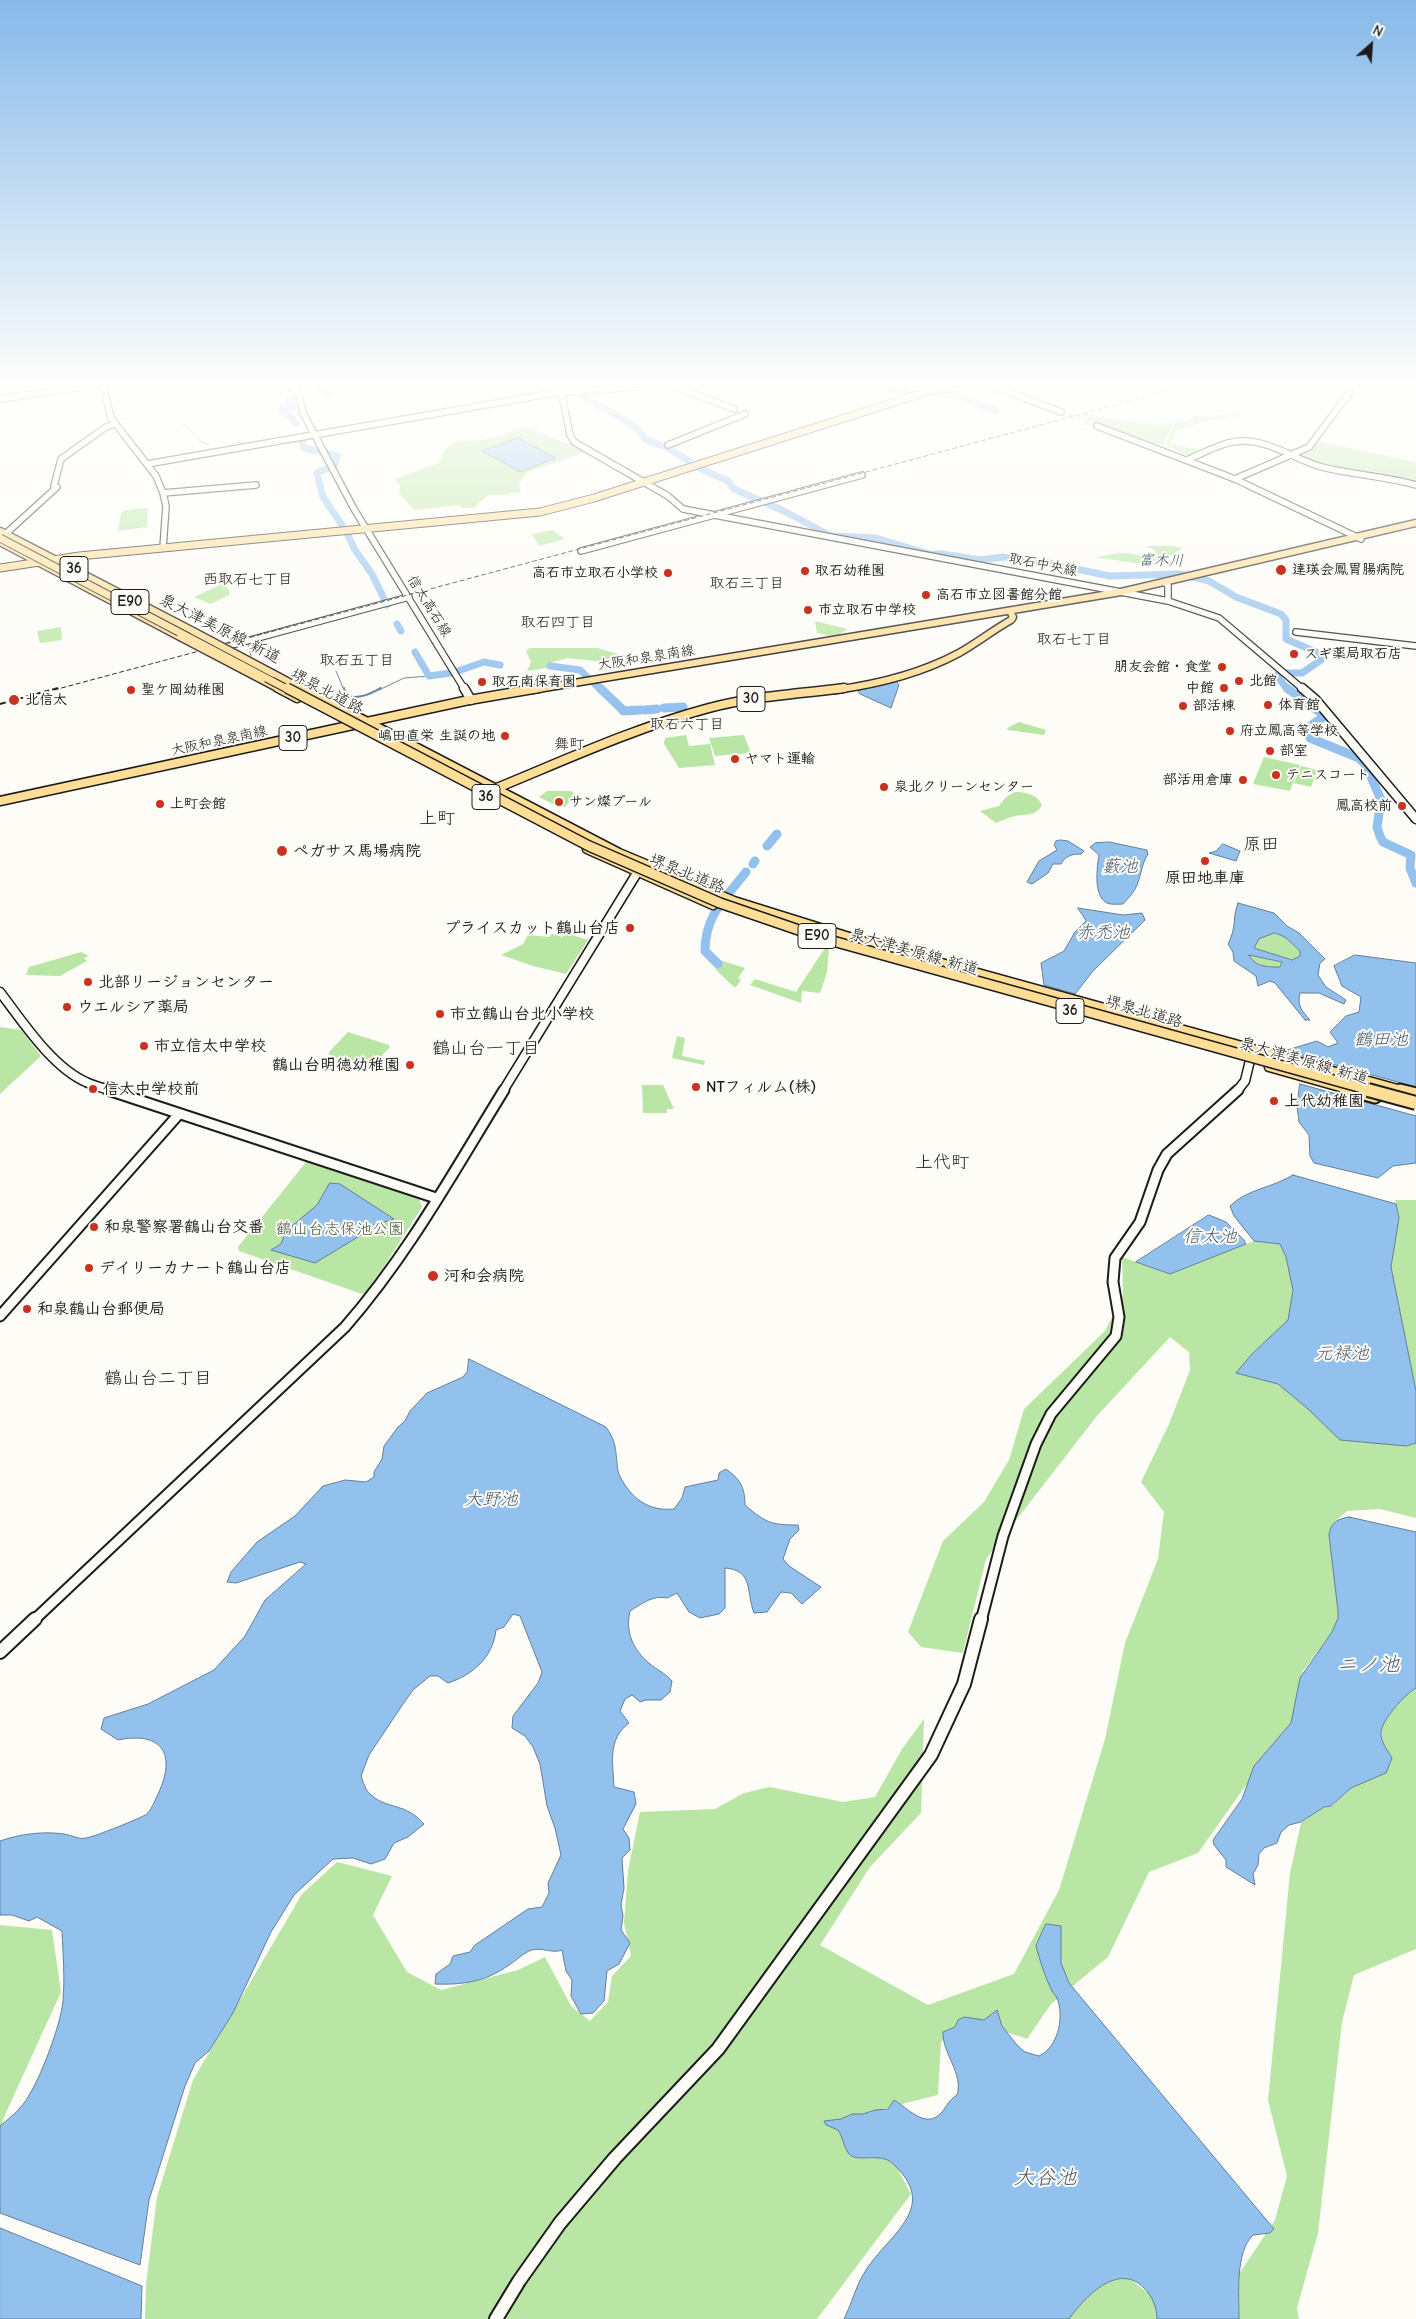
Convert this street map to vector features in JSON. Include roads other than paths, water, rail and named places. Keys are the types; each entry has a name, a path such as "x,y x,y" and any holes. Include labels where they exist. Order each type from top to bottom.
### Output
{"highway":[{"path":"0,564 163,546 540,512 575,504 607,493"},
{"name":"堺泉北道路","path":"1,536 259,674 603,854 725,906 845,945 1416,1104"},
{"path":"0,568 33,560"},
{"path":"193,631 259,674"},
{"path":"180,637 259,674"},
{"name":"堺泉北道路","path":"259,674 586,840 668,878 727,902 854,942 1416,1096"}],"main road":[{"name":"大阪和泉泉南線","path":"0,801 472,700 1125,593 1416,524"},
{"name":"泉大津美原線 新道","path":"1,536 52,558 492,788 646,865 734,901 862,942 1253,1049 1416,1096"},
{"name":"泉大津美原線 新道","path":"1,536 33,560 180,637"},
{"name":"30","path":"478,793 662,723 710,708 782,695 854,688 904,676 930,667 965,649 1011,620 1013,617 1007,612"},
{"name":"泉大津美原線 新道","path":"259,674 350,726 605,858 726,910 854,951 1416,1108"}],"street":[{"path":"1,536 49,493"},
{"path":"163,493 166,506 163,546"},
{"name":"信太高石線","path":"347,493 472,700"},
{"name":"取石中央線","path":"663,493 684,509 1168,601 1197,609 1219,618 1316,700 1416,819"},
{"path":"581,550 795,493"},
{"path":"1265,493 1359,538"},
{"path":"1166,584 1168,601"},
{"path":"228,646 409,597"},
{"path":"1296,632 1416,646"},
{"path":"0,1652 345,1327 388,1276 637,873 646,865"},
{"path":"0,992 52,1058 69,1072 98,1087 436,1198"},
{"path":"496,2319 519,2281 560,2223 615,2158 718,2049 931,1755 964,1684 1003,1536 1036,1444 1056,1408 1116,1336 1120,1325 1119,1308 1112,1280 1113,1263 1117,1252 1140,1223 1159,1165 1167,1154 1239,1089 1245,1080 1253,1049"},
{"path":"0,1316 179,1114"}],"water":[{"path":"897,682 899,685 891,708 860,694 858,691"},
{"path":"1056,841 1068,841 1084,851 1081,854 1067,857 1061,864 1053,864 1048,873 1032,884 1027,882 1039,861 1057,850 1054,845"},
{"name":"藪池","path":"1109,842 1147,850 1148,854 1136,888 1123,904 1107,903 1098,888 1099,855 1090,847 1095,843"},
{"path":"1223,844 1240,851 1236,861 1209,853 1216,851"},
{"path":"1238,903 1274,913 1287,926 1299,933 1325,959 1320,963 1318,975 1326,987 1346,1000 1344,1004 1319,993 1300,993 1299,1001 1301,1008 1310,1020 1305,1020 1275,983 1270,981 1258,986 1256,976 1234,961 1233,952 1228,944 1233,933","holes":["1275,933 1285,937 1300,951 1300,956 1292,960 1254,948 1259,939","1249,955 1282,962 1280,967 1262,966"]},
{"name":"赤禿池","path":"1078,908 1123,915 1142,913 1145,920 1093,971 1075,994 1044,985 1041,963 1064,951 1075,932 1086,921"},
{"name":"鶴田池","path":"1355,955 1416,963 1416,1087 1284,1051 1317,1041 1328,1047 1338,1043 1330,1032 1346,1016 1359,1012 1361,997 1342,986 1334,966"},
{"name":"鶴田池","path":"1300,1084 1416,1116 1416,1163 1393,1166 1378,1178 1314,1163 1310,1156 1309,1135 1299,1122 1297,1106"},
{"name":"元禄池","path":"1293,1175 1396,1204 1399,1218 1391,1267 1416,1391 1416,1443 1406,1446 1340,1440 1308,1409 1278,1384 1236,1373 1252,1354 1288,1320 1293,1290 1286,1257 1280,1244 1254,1241 1234,1216 1230,1206 1252,1192"},
{"path":"330,1183 340,1184 394,1219 381,1223 315,1263 271,1250 281,1244 286,1231 317,1205"},
{"name":"信太池","path":"1209,1215 1226,1222 1246,1244 1170,1274 1136,1262"},
{"name":"大野池","path":"469,1359 606,1427 614,1443 620,1476 635,1497 646,1505 659,1509 674,1509 682,1498 685,1487 718,1480 719,1473 726,1469 741,1484 745,1505 752,1511 769,1522 798,1525 799,1530 790,1539 783,1559 789,1566 821,1587 802,1604 791,1593 781,1592 767,1612 754,1613 745,1578 741,1573 725,1568 725,1608 719,1614 700,1618 689,1612 677,1593 667,1598 662,1597 648,1600 630,1611 629,1626 635,1647 644,1659 672,1681 670,1692 661,1700 640,1702 632,1695 625,1699 620,1711 629,1723 617,1737 614,1744 614,1787 634,1792 636,1804 623,1829 629,1838 630,1850 622,1858 624,1888 621,1905 623,1916 621,1930 630,1943 619,1964 607,1971 604,2001 593,2013 581,2014 571,1996 572,1980 566,1971 562,1950 532,1950 500,1971 482,1979 455,1984 435,1984 436,1974 450,1964 453,1956 470,1952 475,1945 528,1909 542,1907 549,1893 548,1883 561,1855 555,1828 547,1806 540,1764 533,1747 525,1736 512,1728 513,1716 538,1683 542,1672 520,1616 513,1614 504,1627 496,1630 491,1649 473,1670 448,1683 438,1676 430,1676 413,1690 369,1755 361,1776 368,1792 376,1799 410,1812 424,1824 408,1837 394,1843 385,1859 371,1864 353,1858 333,1859 294,1895 271,1932 233,2013 209,2051 195,2063 185,2086 149,2200 140,2265 0,2213 0,2126 27,2099 41,2073 61,2012 64,1966 62,1931 37,1917 29,1921 12,1915 0,1915 0,1841 40,1833 64,1834 78,1838 91,1837 147,1814 164,1780 166,1767 162,1749 155,1743 145,1739 118,1740 101,1729 104,1718 148,1704 214,1670 245,1636 265,1600 306,1564 300,1562 236,1583 227,1582 231,1572 257,1542 295,1516 323,1486 345,1480 366,1482 374,1477 374,1472 382,1459 384,1446 398,1427 405,1421 410,1411 427,1393 463,1377 467,1372"},
{"name":"ニノ池","path":"1349,1517 1416,1532 1416,1688 1395,1708 1382,1727 1382,1739 1392,1758 1386,1773 1351,1788 1331,1806 1324,1807 1301,1822 1289,1825 1281,1832 1277,1843 1264,1848 1259,1854 1258,1865 1253,1874 1255,1885 1226,1867 1226,1860 1214,1845 1213,1840 1242,1799 1254,1766 1291,1723 1300,1678 1332,1632 1338,1618 1329,1535 1331,1527 1335,1522"},
{"name":"大谷池","path":"1046,1924 1061,1926 1061,1963 1069,1983 1274,2229 1270,2233 1253,2235 1243,2252 1239,2275 1239,2319 1157,2319 1155,2306 1147,2291 1134,2281 1123,2278 1113,2280 1092,2293 1069,2319 844,2319 866,2270 906,2219 912,2206 912,2193 906,2179 892,2163 881,2158 852,2157 847,2151 838,2130 826,2125 824,2121 841,2119 852,2114 863,2114 875,2110 888,2109 894,2100 917,2116 930,2119 936,2117 950,2100 957,2095 958,2087 958,2079 946,2048 943,2032 955,2027 958,2020 964,2017 984,2020 997,2010 1002,2026 1025,2052 1039,2056 1045,2052 1058,2033 1060,2016 1058,2000 1047,1980 1036,1946"},
{"path":"0,2228 142,2286 141,2319 0,2319"}],"waterway":[{"path":"322,493 342,525"},
{"name":"富木川","path":"744,493 784,511 831,536 876,538 929,554 943,554 980,560 1003,557 1033,560 1110,576 1180,574 1209,581 1236,597 1281,614 1286,620 1286,639 1318,653 1321,660 1302,673 1279,673 1277,676 1288,690"},
{"path":"347,533 354,548"},
{"path":"355,550 372,574 387,605"},
{"path":"397,624 401,631"},
{"path":"248,642 251,656"},
{"path":"415,652 429,676 451,673"},
{"path":"458,671 484,662 500,665"},
{"path":"550,666 580,670 601,690"},
{"path":"336,671 344,690"},
{"path":"379,690 404,678 429,676"},
{"path":"344,688 347,696 356,697 369,694 381,688"},
{"path":"600,688 622,709"},
{"name":"富木川","path":"1287,688 1325,716 1309,727 1310,738 1359,758 1366,765 1381,800 1377,827 1380,836 1383,842 1411,855 1410,868 1416,883"},
{"path":"664,708 683,707"},
{"path":"645,710 657,709"},
{"path":"623,711 641,710"},
{"path":"767,846 777,834"},
{"path":"718,964 705,951 708,927 724,899 746,872"}],"railway":[{"path":"54,690 787,493"},
{"path":"0,704 58,688"}],"place":[{"name":"達瑛会鳳胃腸病院","path":"1281,570"},
{"name":"取石幼稚園","path":"805,571"},
{"name":"高石市立取石小学校","path":"668,573"},
{"name":"高石市立図書館分館","path":"926,595"},
{"name":"市立取石中学校","path":"808,610"},
{"name":"スギ薬局取石店","path":"1294,654"},
{"name":"朋友会館・食堂","path":"1222,667"},
{"name":"北館","path":"1239,681"},
{"name":"取石南保育園","path":"482,682"},
{"name":"中館","path":"1224,688"},
{"name":"聖ケ岡幼稚園","path":"131,690"},
{"name":"北信太","path":"14,700"},
{"name":"体育館","path":"1268,705"},
{"name":"部活棟","path":"1183,706"},
{"name":"府立鳳高等学校","path":"1230,731"},
{"name":"嶋田直栄 生誕の地","path":"505,736"},
{"name":"部室","path":"1270,751"},
{"name":"ヤマト運輸","path":"735,759"},
{"name":"テニスコート","path":"1276,775"},
{"name":"部活用倉庫","path":"1243,780"},
{"name":"泉北クリーンセンター","path":"884,787"},
{"name":"サン燦プール","path":"559,802"},
{"name":"上町会館","path":"160,804"},
{"name":"鳳高校前","path":"1402,806"},
{"name":"ペガサス馬場病院","path":"282,851"},
{"name":"原田地車庫","path":"1205,861"},
{"name":"プライスカット鶴山台店","path":"630,928"},
{"name":"北部リージョンセンター","path":"88,982"},
{"name":"ウエルシア薬局","path":"67,1007"},
{"name":"市立鶴山台北小学校","path":"440,1014"},
{"name":"市立信太中学校","path":"144,1046"},
{"name":"鶴山台明徳幼稚園","path":"410,1065"},
{"name":"NTフィルム(株)","path":"696,1087"},
{"name":"信太中学校前","path":"93,1089"},
{"name":"上代幼稚園","path":"1274,1101"},
{"name":"和泉警察署鶴山台交番","path":"94,1227"},
{"name":"デイリーカナート鶴山台店","path":"89,1268"},
{"name":"河和会病院","path":"433,1276"},
{"name":"和泉鶴山台郵便局","path":"27,1309"}],"district":[{"name":"西取石七丁目","path":"248,580"},
{"name":"取石三丁目","path":"747,584"},
{"name":"取石四丁目","path":"558,623"},
{"name":"取石七丁目","path":"1074,640"},
{"name":"取石五丁目","path":"357,661"},
{"name":"取石六丁目","path":"687,725"},
{"name":"舞町","path":"569,745"},
{"name":"上町","path":"437,819"},
{"name":"原田","path":"1261,845"},
{"name":"鶴山台一丁目","path":"486,1049"},
{"name":"上代町","path":"942,1163"},
{"name":"鶴山台二丁目","path":"158,1379"}],"park label":[{"name":"鶴山台志保池公園","path":"340,1229"}]}
